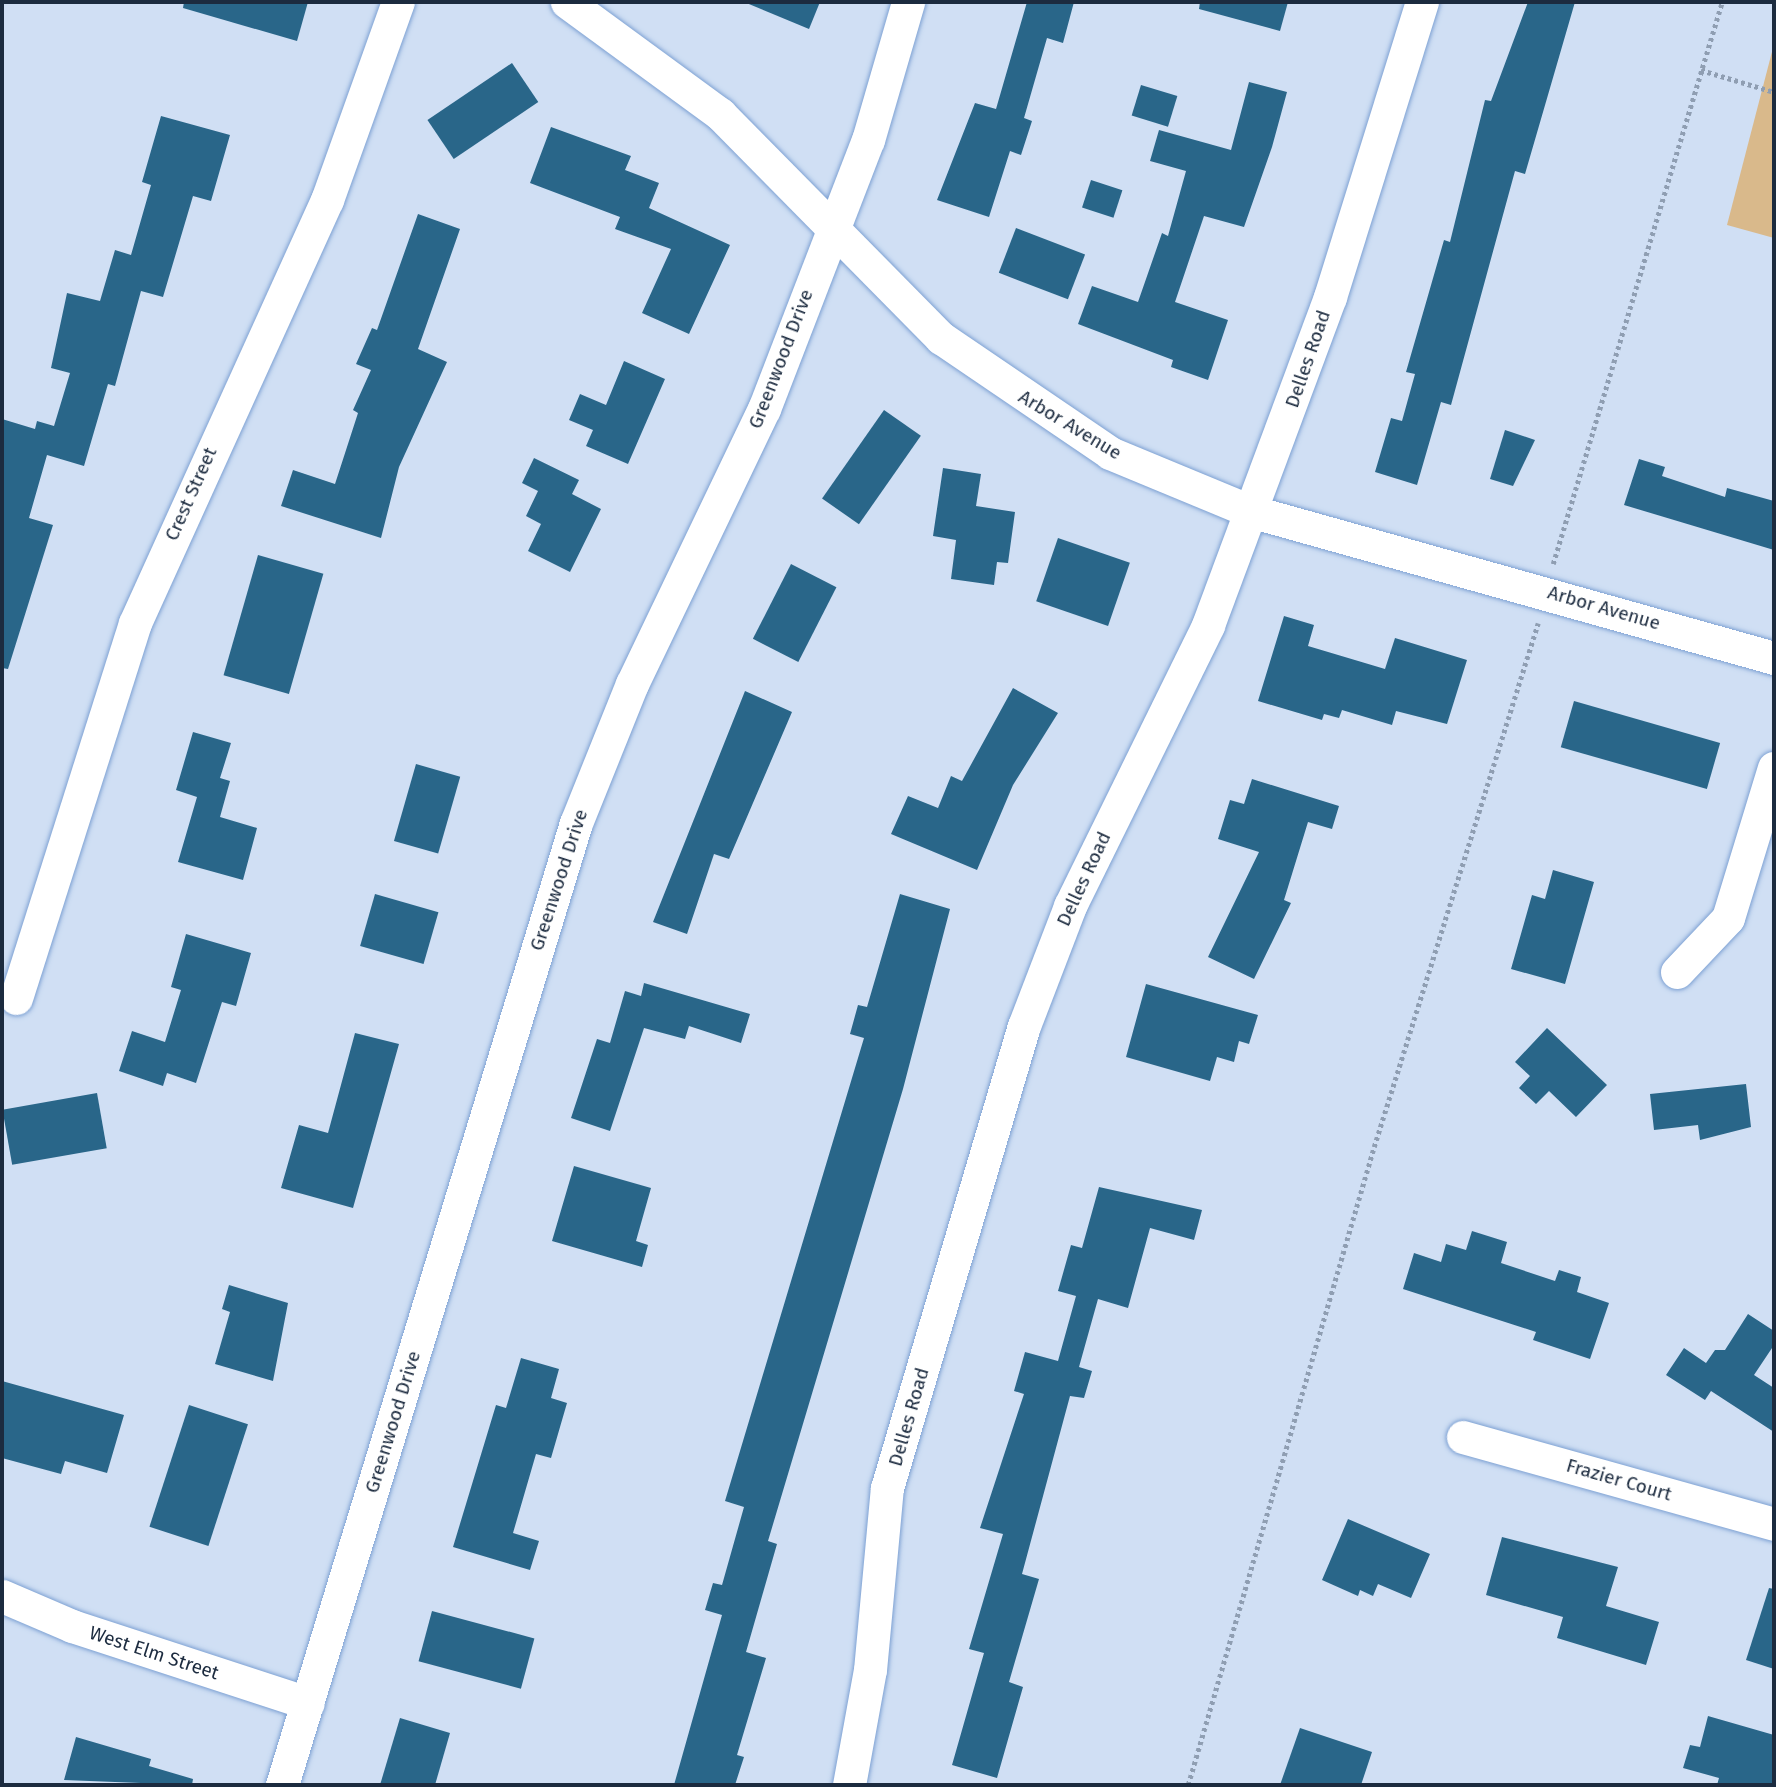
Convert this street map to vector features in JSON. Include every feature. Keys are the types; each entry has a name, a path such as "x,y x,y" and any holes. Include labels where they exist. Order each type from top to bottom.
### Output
{"street":[{"name":"Crest Street","path":"16,998 135,623 327,200 398,2"},
{"name":"Arbor Avenue","path":"567,2 699,96 941,338 1025,399 1110,453 1250,511 1548,591 1774,658"},
{"name":"Greenwood Drive","path":"282,1785 576,823 632,684 764,409 830,229 868,141 908,2"},
{"name":"Delles Road","path":"849,1785 870,1671 887,1488 1024,1026 1070,906 1208,625 1330,297 1422,2"},
{"path":"1677,972 1728,918 1774,768"},
{"name":"Frazier Court","path":"1463,1437 1774,1524"},
{"name":"West Elm Street","path":"2,1595 72,1626 308,1703"}],"path":[{"path":"1188,1785 1374,1147 1548,591 1560,522 1721,2"},
{"path":"1701,71 1774,92"}],"shaded area":[{"path":"1774,44 1774,238 1727,225"}],"building":[{"path":"184,2 308,2 297,41 183,8"},
{"path":"744,2 820,2 809,29"},
{"path":"1027,2 1074,2 1063,43 1047,38 1024,118 1032,121 1021,155 1010,151 989,217 937,200 975,103 996,109"},
{"path":"1200,2 1288,2 1280,31 1199,9"},
{"path":"1528,2 1575,2 1525,174 1515,171 1451,405 1441,402 1417,485 1375,472 1391,418 1402,421 1415,374 1406,372 1444,240 1450,242 1485,100 1491,101"},
{"path":"512,63 538,102 454,159 427,120"},
{"path":"1249,82 1287,92 1272,147 1244,227 1204,216 1175,302 1228,320 1208,380 1171,367 1173,360 1078,324 1092,286 1138,302 1162,233 1168,236 1186,171 1150,161 1159,130 1231,150"},
{"path":"1141,85 1177,96 1168,127 1132,116"},
{"path":"161,116 230,135 211,201 193,196 163,297 141,291 115,386 108,384 84,466 47,455 29,518 53,525 8,669 2,668 2,419 35,429 37,421 54,426 70,373 51,368 67,293 100,301 115,250 131,255 151,185 142,182"},
{"path":"551,127 631,156 625,170 659,183 649,208 730,245 689,334 642,313 671,249 615,229 620,217 530,183"},
{"path":"1091,180 1122,190 1113,218 1082,208"},
{"path":"418,214 460,229 418,349 447,362 399,467 381,538 281,506 293,470 335,484 358,413 353,410 371,370 356,364 372,328 377,330"},
{"path":"1016,228 1085,255 1068,299 999,273"},
{"path":"624,361 665,379 628,464 586,446 593,430 569,420 580,394 606,405"},
{"path":"884,410 921,436 859,524 822,498"},
{"path":"1505,430 1535,440 1513,486 1490,479"},
{"path":"534,458 579,480 572,494 601,509 570,572 528,551 541,524 526,516 538,491 522,483"},
{"path":"1639,459 1665,467 1662,476 1725,497 1727,488 1774,501 1774,550 1624,505"},
{"path":"943,468 981,474 976,506 1015,512 1008,563 997,562 994,585 951,579 956,540 933,536"},
{"path":"1058,538 1130,563 1108,626 1036,601"},
{"path":"258,555 323,574 289,694 224,675"},
{"path":"791,564 836,587 798,662 753,639"},
{"path":"1284,616 1314,625 1308,646 1385,669 1395,638 1467,660 1447,724 1396,711 1392,725 1342,710 1339,718 1324,714 1322,720 1258,701"},
{"path":"1013,688 1058,713 1013,785 977,870 891,834 908,796 938,808 951,776 962,781"},
{"path":"745,691 792,712 729,859 714,854 687,934 653,922"},
{"path":"1574,701 1720,743 1707,789 1561,747"},
{"path":"193,732 231,743 220,778 230,781 220,817 257,828 243,880 178,862 197,797 176,790"},
{"path":"416,764 460,777 438,854 394,841"},
{"path":"1252,779 1339,806 1332,829 1308,822 1284,900 1291,903 1254,979 1208,957 1259,852 1218,839 1230,800 1244,804"},
{"path":"1553,870 1594,882 1565,984 1511,969 1532,895 1545,899"},
{"path":"375,894 438,912 424,964 360,946"},
{"path":"900,894 950,909 903,1089 768,1541 777,1544 746,1652 766,1658 737,1755 744,1757 735,1785 674,1785 722,1615 705,1610 713,1583 722,1585 744,1507 725,1501 864,1038 850,1034 858,1005 867,1007"},
{"path":"186,934 251,953 236,1006 222,1002 196,1083 167,1073 163,1086 119,1071 132,1031 165,1042 181,990 171,987"},
{"path":"644,983 750,1014 741,1043 689,1026 685,1039 644,1028 610,1131 571,1118 597,1039 610,1043 625,991 641,996"},
{"path":"1146,984 1258,1015 1249,1044 1239,1041 1234,1062 1217,1057 1210,1081 1126,1057"},
{"path":"1547,1028 1607,1085 1576,1117 1549,1091 1536,1104 1519,1088 1530,1076 1515,1062"},
{"path":"355,1033 399,1044 353,1208 281,1188 299,1125 328,1133"},
{"path":"1746,1084 1751,1127 1700,1140 1698,1125 1654,1130 1650,1094"},
{"path":"97,1093 107,1148 12,1165 2,1110"},
{"path":"574,1166 651,1188 636,1241 648,1245 642,1267 552,1241"},
{"path":"1099,1187 1202,1210 1194,1240 1150,1228 1128,1308 1098,1299 1079,1367 1092,1371 1084,1398 1070,1396 1022,1574 1039,1579 1009,1682 1023,1687 997,1778 952,1765 984,1653 969,1649 1003,1534 980,1528 1024,1394 1014,1391 1025,1352 1058,1361 1076,1296 1058,1291 1071,1245 1082,1248"},
{"path":"1472,1231 1507,1242 1501,1263 1555,1281 1559,1270 1581,1277 1577,1292 1609,1303 1590,1359 1533,1340 1536,1332 1403,1289 1414,1253 1441,1262 1446,1244 1466,1250"},
{"path":"229,1285 288,1303 273,1381 215,1364 230,1312 222,1309"},
{"path":"1748,1314 1774,1331 1774,1345 1754,1375 1774,1388 1774,1432 1711,1391 1705,1400 1666,1375 1684,1348 1706,1363 1715,1350 1725,1350"},
{"path":"521,1358 559,1369 551,1398 567,1403 551,1458 536,1454 513,1533 539,1541 530,1570 453,1547 496,1405 506,1408"},
{"path":"2,1381 124,1415 107,1473 65,1461 61,1474 2,1458"},
{"path":"189,1405 248,1424 208,1546 149,1527"},
{"path":"1348,1519 1430,1554 1411,1598 1378,1584 1373,1596 1360,1590 1358,1596 1322,1580"},
{"path":"1502,1537 1618,1567 1606,1606 1659,1622 1646,1665 1557,1638 1563,1617 1486,1595"},
{"path":"1769,1588 1774,1589 1774,1669 1746,1660"},
{"path":"432,1611 534,1638 521,1689 419,1661"},
{"path":"1708,1716 1774,1735 1774,1785 1717,1785 1719,1778 1683,1768 1690,1745 1700,1747"},
{"path":"400,1718 450,1733 435,1785 380,1785"},
{"path":"1300,1728 1372,1752 1361,1785 1280,1785"},
{"path":"76,1737 151,1759 149,1766 193,1779 192,1785 64,1780"}]}
